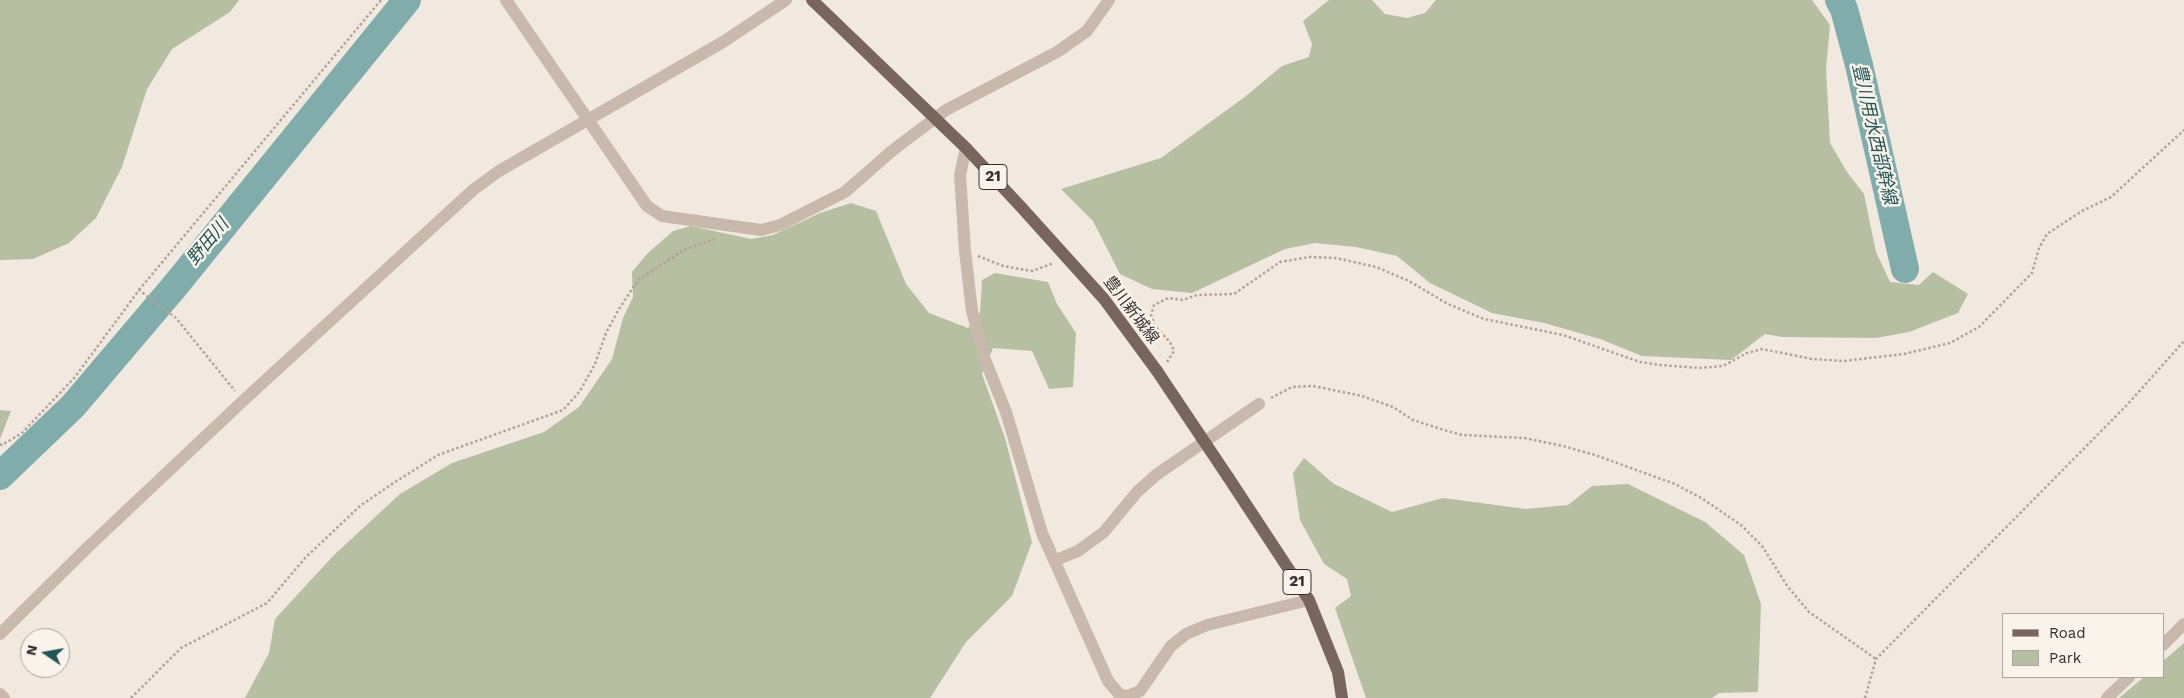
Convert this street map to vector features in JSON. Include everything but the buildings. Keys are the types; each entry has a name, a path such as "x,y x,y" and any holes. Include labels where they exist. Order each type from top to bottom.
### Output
{"main road":[{"name":"豊川新城線","path":"812,0 933,119 966,148 1065,254 1104,300 1156,371 1309,600 1338,672 1342,698"}],"street":[{"path":"506,0 587,122 647,206 662,216 734,228 761,230 780,225 838,196 933,119 1057,52 1087,31 1109,0"},
{"path":"0,634 88,547 245,399 473,190 499,171 724,42 786,0"},
{"path":"966,148 960,175 965,251 972,311 984,357 1006,412 1042,533 1056,560 1108,681 1119,694 1127,697 1140,691 1171,646 1186,634 1207,625 1309,600"},
{"path":"1056,560 1078,551 1104,532 1137,492 1156,475 1259,404"},
{"path":"2164,644 2184,624"},
{"path":"2107,698 2128,678"},
{"path":"0,694 4,698"}],"path":[{"path":"0,444 2,445 22,433 75,378 139,290 381,0"},
{"path":"1156,371 1171,359 1174,351 1170,342 1155,326 1151,315 1154,305 1168,298 1183,300 1196,295 1234,294 1280,262 1309,257 1336,258 1376,267 1409,281 1448,304 1484,319 1563,335 1640,362 1699,368 1723,366 1747,353 1762,349 1812,359 1844,361 1904,354 1950,343 1979,327 2032,273 2039,248 2047,234 2082,211 2111,198 2184,130"},
{"path":"131,698 181,648 267,603 305,558 353,512 395,482 438,455 562,410 580,391 595,364 606,333 618,309 638,280 684,250 720,237 734,228"},
{"path":"965,251 1003,266 1032,271 1050,266 1065,254"},
{"path":"139,290 176,318 234,390 245,399"},
{"path":"1864,698 1876,659 2127,405 2184,341"},
{"path":"1259,404 1292,387 1313,386 1362,396 1393,407 1413,420 1462,435 1524,438 1563,446 1595,455 1675,484 1703,499 1741,525 1762,546 1788,587 1809,612 1876,659"}],"green space":[{"path":"0,0 239,0 230,12 172,49 147,89 122,167 96,218 69,243 33,259 0,260"},
{"path":"1329,0 1372,0 1385,14 1407,18 1425,13 1436,0 1812,0 1830,25 1826,69 1830,143 1847,172 1864,194 1876,252 1890,282 1919,285 1933,272 1968,294 1958,313 1909,332 1876,338 1782,337 1765,334 1731,360 1642,356 1600,339 1544,323 1492,313 1430,283 1397,256 1356,247 1315,243 1285,249 1192,293 1152,289 1120,274 1093,221 1061,189 1161,158 1246,96 1282,66 1309,57 1312,44 1303,21"},
{"path":"851,203 876,211 906,284 929,313 968,328 980,313 982,280 995,273 1048,282 1057,304 1076,333 1073,387 1049,389 1032,351 993,348 982,374 1005,438 1032,542 1012,596 966,642 930,698 245,698 269,653 275,619 333,556 400,494 452,463 544,432 579,407 612,359 623,318 633,297 632,272 647,254 673,231 691,226 751,239 773,235 820,213"},
{"path":"0,410 11,411 0,439"},
{"path":"1304,458 1334,484 1392,512 1443,498 1526,509 1568,505 1592,486 1628,484 1705,522 1744,555 1761,604 1758,692 1719,693 1712,698 1366,698 1335,608 1351,596 1347,579 1324,564 1300,520 1293,473"},
{"path":"2184,643 2184,698 2119,698 2143,678 2164,678 2164,660"}],"waterway":[{"name":"野田川","path":"0,476 73,406 174,287 407,0"},
{"name":"豊川用水西部幹線","path":"1839,0 1844,9 1859,65 1905,269"}]}
